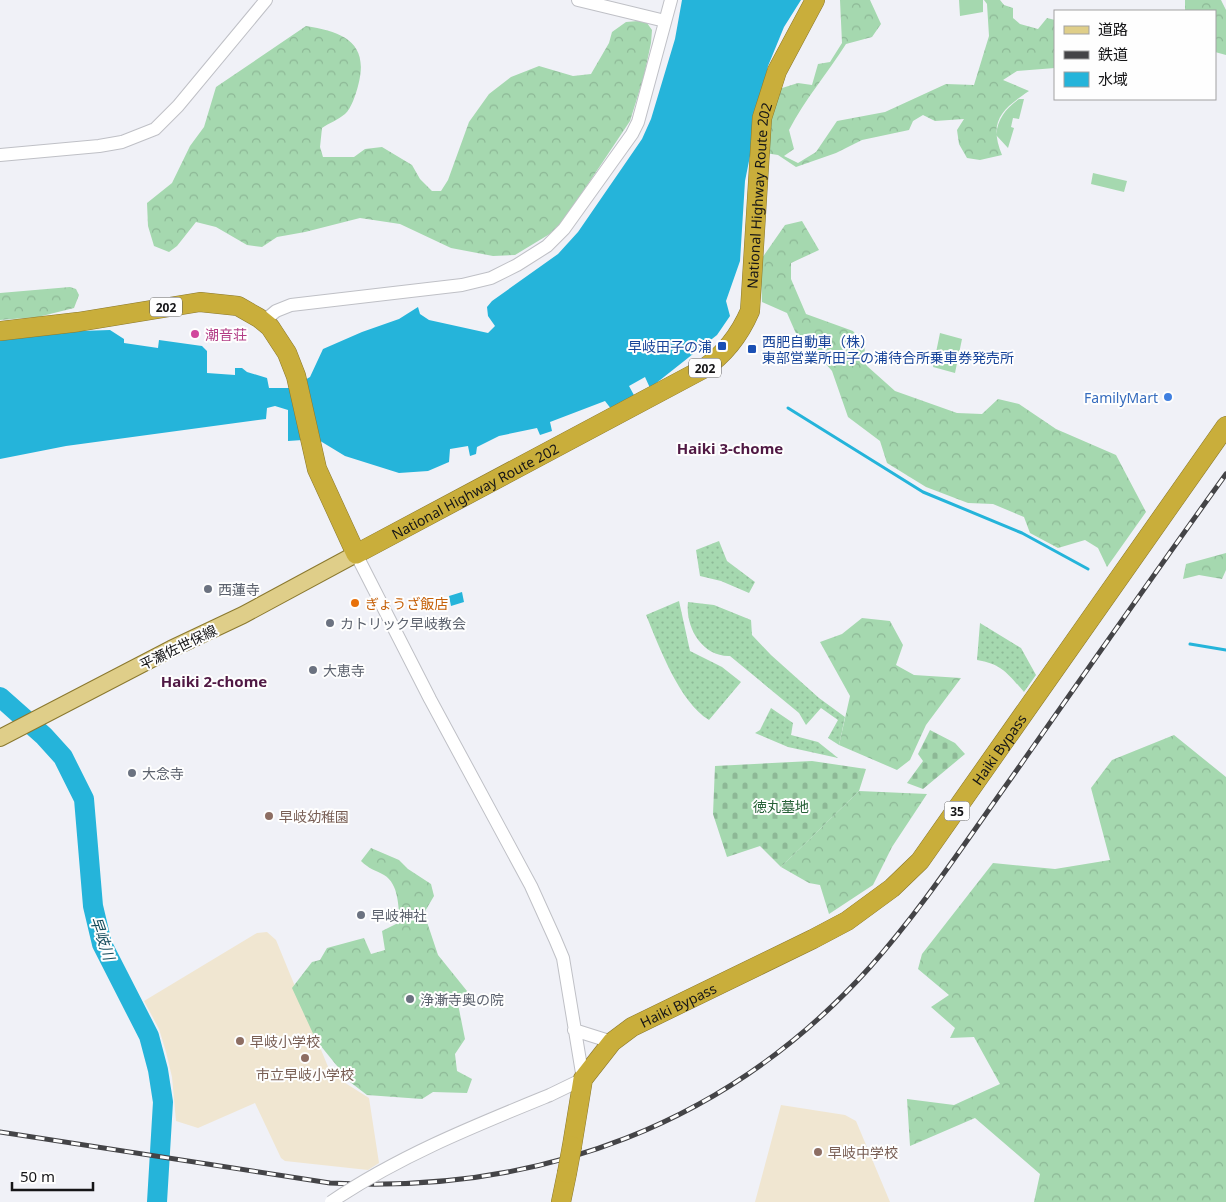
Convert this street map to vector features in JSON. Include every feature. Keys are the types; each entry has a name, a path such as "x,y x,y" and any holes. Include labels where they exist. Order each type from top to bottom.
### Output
{"highway":[{"name":"National Highway Route 202","path":"356,554 703,369 726,349 743,328 750,311 762,118 776,71 815,0"},
{"name":"202","path":"0,331 78,322 200,302 238,306 264,321 281,341 296,376 317,469 356,554"},
{"name":"Haiki Bypass","path":"583,1079 612,1042 632,1027 846,921 892,888 920,862 1226,426"},
{"name":"35","path":"561,1202 583,1079"}],"main road":[{"name":"平瀬佐世保線","path":"0,738 166,652 243,615 356,554"}],"street":[{"path":"0,155 107,144 140,136 155,129 178,106 266,0"},
{"path":"578,0 665,21"},
{"path":"264,321 276,311 291,305 462,285 491,278 518,265 547,246 564,229 632,134 638,122 671,0"},
{"path":"331,1202 411,1154 583,1079 563,958 555,939 531,886 432,705 356,554"},
{"path":"574,1030 612,1042"}],"shaded area":[{"name":"早岐小学校","path":"267,932 276,940 331,1074 369,1098 379,1163 368,1170 285,1161 281,1158 255,1103 198,1128 176,1121 172,1077 166,1052 159,1029 144,1001 257,933"},
{"name":"早岐中学校","path":"781,1105 845,1115 856,1121 890,1202 755,1202"}],"green space":[{"path":"840,0 870,0 881,24 872,37 846,44 809,97 789,130 794,149 784,156 798,163 816,152 837,121 885,112 946,84 974,85 989,36 987,4 984,0 1000,0 1004,5 1013,8 1013,18 1020,24 1038,29 1047,18 1054,20 1054,68 1017,71 1003,80 1029,91 1011,104 1000,117 997,133 1002,155 980,160 967,158 959,144 957,130 964,119 935,121 923,115 913,121 909,130 862,140 836,153 796,167 778,155 765,153 765,131 779,89 798,83 812,85 818,64 830,62 842,43"},
{"path":"959,0 983,0 983,12 960,16"},
{"path":"1185,0 1221,0 1226,10 1226,55 1216,52 1216,10 1185,10"},
{"path":"638,21 647,23 652,30 651,43 644,76 630,121 558,229 515,255 493,256 451,248 400,224 360,218 277,237 262,247 247,245 216,227 196,222 177,246 169,252 154,246 148,226 147,203 172,183 190,146 204,127 216,87 306,26 319,28 342,36 357,49 360,59 361,71 358,86 349,109 342,116 322,128 320,147 323,157 354,157 365,149 382,147 412,165 420,179 432,191 441,191 448,180 469,122 489,94 511,77 539,66 573,76 591,74 609,43 612,32 626,22"},
{"path":"1019,99 1024,99 1019,119 1013,118 1011,127 1014,128 1008,148 996,135 998,124 1003,115"},
{"path":"1093,173 1127,181 1124,192 1091,184"},
{"path":"802,221 819,250 791,263 791,279 806,314 853,331 864,345 867,366 895,391 957,413 982,414 998,399 1019,404 1056,429 1116,455 1146,512 1107,567 1098,548 1085,540 1058,548 1030,533 1024,517 993,504 968,503 926,487 887,463 880,441 848,417 832,371 813,349 801,345 787,313 762,302 760,261 785,225"},
{"path":"70,287 76,289 79,295 74,308 38,317 0,320 0,293"},
{"path":"940,333 962,339 955,373 933,367"},
{"path":"719,541 727,561 755,582 749,593 721,581 700,576 696,550"},
{"path":"1226,553 1226,570 1222,579 1199,575 1183,579 1186,564"},
{"path":"679,601 690,651 722,667 741,682 709,720 698,712 679,687 646,615"},
{"path":"688,602 714,605 751,620 752,635 771,655 819,698 845,717 839,745 828,738 838,720 821,708 806,725 799,713 730,656 720,655 704,646 697,639 689,621"},
{"path":"862,618 890,621 903,645 896,665 914,675 961,678 926,725 910,760 897,770 839,745 850,696 820,642 842,634"},
{"path":"980,623 1021,648 1036,675 1024,692 999,667 977,660"},
{"path":"771,708 793,723 791,735 818,742 838,758 788,747 755,733 760,730"},
{"path":"930,730 955,743 965,754 923,789 907,783 923,761 918,754"},
{"path":"1174,735 1226,777 1226,1202 1034,1202 1040,1174 975,1118 910,1146 907,1099 954,1105 1000,1084 974,1037 950,1038 955,1028 931,1007 949,995 918,969 922,954 993,863 1055,869 1110,860 1091,788 1112,760"},
{"name":"徳丸墓地","path":"812,761 866,769 859,791 781,867 760,846 727,857 713,814 715,766"},
{"path":"859,791 927,794 892,847 873,885 829,914 820,885 809,883 781,867"},
{"path":"371,848 399,860 408,869 431,884 434,896 424,913 438,955 467,991 458,1004 465,1039 455,1054 457,1071 472,1079 467,1093 433,1092 422,1099 367,1095 350,1082 316,1040 292,988 312,962 320,960 327,948 364,938 371,954 385,950 382,931 400,922 398,902 393,884 389,879 369,868 361,861"}],"water":[{"path":"682,0 801,0 784,27 768,66 745,181 740,261 726,301 730,316 717,335 650,388 645,377 629,386 635,397 612,410 605,401 550,422 552,431 540,435 537,428 499,436 477,447 476,454 470,456 468,446 450,449 449,462 428,471 399,473 345,456 317,439 288,441 288,410 275,406 267,408 266,419 66,446 0,459 0,339 110,330 124,339 124,343 158,348 159,340 202,346 207,351 207,373 235,375 235,368 242,368 247,372 267,378 269,388 291,388 310,377 323,349 399,319 418,307 420,314 429,320 488,333 495,326 488,316 487,307 492,301 558,254 578,232 642,139 651,119 675,39"},
{"path":"462,592 464,602 451,606 449,596"}],"waterway":[{"path":"788,408 923,492 1022,533 1088,569"},
{"path":"1190,644 1226,650"},
{"name":"早岐川","path":"0,697 44,736 63,757 84,799 93,906 102,944 149,1036 158,1070 163,1102 157,1202"}],"railway":[{"path":"0,1132 330,1183 408,1183 483,1176 556,1161 626,1138 692,1108 755,1069 815,1022 870,967 889,945 943,874 1226,474"}],"place":[{"name":"潮音荘","path":"195,334"},
{"name":"早岐田子の浦","path":"722,346"},
{"name":"西肥自動車（株） 東部営業所田子の浦待合所乗車券発売所","path":"752,349"},
{"name":"FamilyMart","path":"1168,397"},
{"name":"西蓮寺","path":"208,589"},
{"name":"ぎょうざ飯店","path":"355,603"},
{"name":"カトリック早岐教会","path":"330,623"},
{"name":"大恵寺","path":"313,670"},
{"name":"大念寺","path":"132,773"},
{"name":"早岐幼稚園","path":"269,816"},
{"name":"早岐神社","path":"361,915"},
{"name":"浄漸寺奥の院","path":"410,999"},
{"name":"早岐小学校","path":"240,1041"},
{"name":"市立早岐小学校","path":"305,1058"},
{"name":"早岐中学校","path":"818,1152"}],"district":[{"name":"Haiki 3-chome","path":"730,448"},
{"name":"Haiki 2-chome","path":"214,681"}]}
